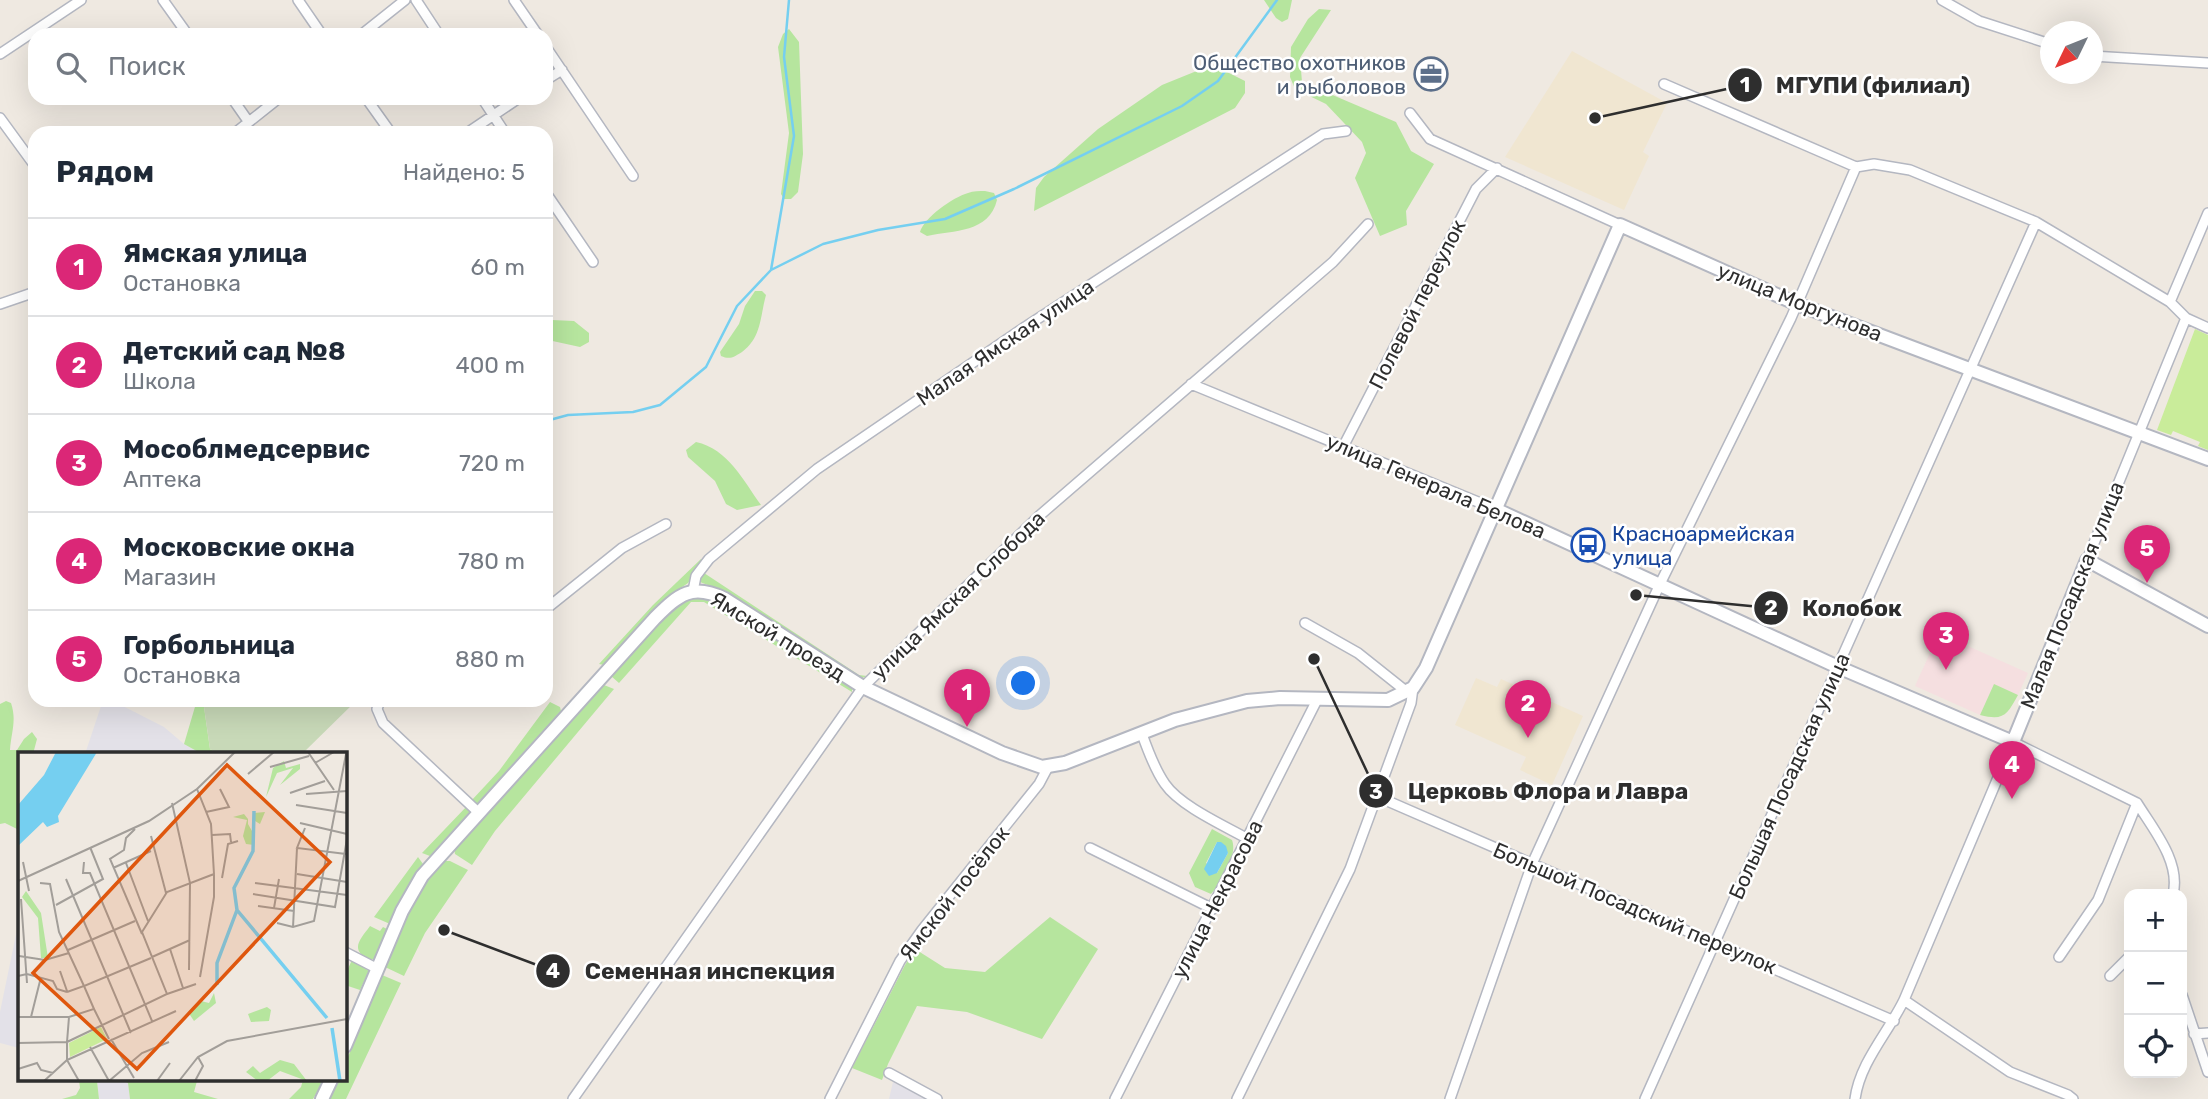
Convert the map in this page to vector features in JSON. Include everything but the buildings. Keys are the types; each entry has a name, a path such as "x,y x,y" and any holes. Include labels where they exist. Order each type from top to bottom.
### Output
{"main road":[{"name":"улица Моргунова","path":"1620,225 1797,304 2208,459"},
{"path":"1048,767 1076,760 1175,720 1247,701 1318,698 1381,701 1410,690 1426,668 1620,225"},
{"name":"улица Генерала Белова","path":"1495,509 1838,667 2012,742"},
{"path":"2087,560 2208,626"},
{"name":"Малая Посадская улица","path":"2012,742 2087,560"},
{"name":"Ямской проезд","path":"346,1044 402,911 422,876 478,811 666,608 682,595 693,591 706,591 725,598 863,687 1002,752 1034,765 1048,767"},
{"path":"322,1099 330,1082"}],"street":[{"path":"39,28 82,0"},
{"path":"163,0 183,28"},
{"path":"298,0 317,28"},
{"path":"371,28 405,0"},
{"path":"416,0 434,28"},
{"path":"514,0 533,28"},
{"path":"1942,0 1979,21 2040,41"},
{"path":"0,54 28,36"},
{"path":"553,57 634,176"},
{"path":"2103,57 2208,64"},
{"path":"553,76 562,70"},
{"path":"1664,84 1856,167 1874,164 1910,170 2036,222 2170,302 2186,318 2208,328"},
{"path":"237,105 248,121"},
{"path":"243,126 270,105"},
{"path":"371,105 386,126"},
{"path":"487,105 500,126"},
{"path":"477,126 508,105"},
{"name":"улица Моргунова","path":"1410,113 1430,139 1620,225"},
{"path":"0,118 28,156"},
{"name":"Малая Ямская улица","path":"693,591 695,576 709,559 817,469 1025,327 1324,134 1346,131"},
{"path":"1450,1099 1532,864 1659,586 1797,304 1856,167"},
{"name":"Полевой переулок","path":"1344,445 1476,189 1497,168"},
{"path":"553,203 593,262"},
{"path":"2170,302 2208,213"},
{"name":"Большая Посадская улица","path":"1645,1099 2036,222"},
{"name":"улица Ямская Слобода","path":"573,1099 863,687 1039,516 1333,262 1368,224"},
{"path":"0,304 28,294"},
{"name":"Малая Посадская улица","path":"2087,560 2186,318"},
{"name":"улица Генерала Белова","path":"1191,384 1495,509"},
{"path":"553,603 622,548 666,524"},
{"path":"1237,1099 1350,869 1411,704 1410,690 1358,653 1306,623"},
{"name":"улица Некрасова","path":"1115,1099 1318,698"},
{"path":"378,707 383,723 478,811"},
{"path":"1142,734 1166,786 1193,808 1248,839"},
{"name":"улица Генерала Белова","path":"2012,742 2137,803"},
{"name":"Малая Посадская улица","path":"1855,1099 1860,1075 1905,1000 2012,742"},
{"name":"Ямской посёлок","path":"830,1099 900,961 1039,784 1048,767"},
{"name":"Большой Посадский переулок","path":"1376,796 1894,1021"},
{"path":"2137,803 2165,850 2174,873 2174,889"},
{"path":"2059,957 2098,900 2137,803"},
{"path":"1090,848 1213,909"},
{"path":"346,952 378,968"},
{"path":"2110,976 2124,962"},
{"path":"1905,1000 2010,1072 2073,1099"},
{"path":"2187,1011 2208,1072"},
{"path":"2194,1034 2208,1033"},
{"path":"889,1073 937,1099"}],"shaded area":[{"path":"1572,51 1667,103 1643,152 1649,156 1624,210 1505,157"},
{"path":"1939,633 2028,673 2018,695 1994,685 1980,715 1915,686"},
{"path":"1476,678 1497,687 1501,679 1583,716 1552,785 1520,770 1526,757 1455,725"},
{"path":"101,707 125,707 164,727 198,752 86,752"},
{"path":"18,925 18,1048 0,1043 0,1012"},
{"path":"97,1082 128,1083 130,1099 99,1099"},
{"path":"893,1082 926,1099 889,1099"}],"green space":[{"path":"1264,0 1292,0 1288,19 1282,22 1276,18"},
{"path":"1319,9 1331,10 1300,58 1302,82 1396,122 1411,151 1434,164 1406,211 1407,225 1380,236 1355,178 1366,153 1362,142 1326,104 1295,89 1290,77 1291,47 1308,19"},
{"path":"789,29 799,42 803,154 798,192 791,199 784,199 781,194 789,133 778,47 783,34"},
{"path":"1204,68 1221,69 1245,81 1245,93 1235,108 1034,211 1036,188 1044,177 1098,129 1162,85"},
{"path":"970,192 994,193 997,200 986,219 959,231 927,236 920,232 927,221 947,203"},
{"path":"755,291 762,291 766,295 757,333 742,352 734,357 721,356 720,352 739,324 745,306"},
{"path":"553,320 574,321 589,333 589,342 580,347 553,341"},
{"path":"2195,329 2208,335 2208,450 2198,446 2200,442 2173,431 2171,435 2157,430"},
{"path":"696,442 726,458 761,505 737,510 726,504 715,481 688,457 686,450"},
{"path":"701,559 702,562 688,583 669,596 604,665 599,664 653,605"},
{"path":"704,573 859,675 867,676 862,678 854,675 726,592 700,582"},
{"path":"700,597 723,605 847,684 852,688 852,692 704,602 691,602 619,683 611,676 677,605 687,599"},
{"path":"1994,684 2018,695 2004,715 1980,715"},
{"path":"604,685 614,689 495,831 472,865 455,854 454,848"},
{"path":"6,701 11,703 14,716 10,750 17,750 32,732 37,739 34,752 18,752 18,830 5,823 0,824 0,704"},
{"path":"553,704 560,707 561,711 478,804 471,801 499,771 546,707 553,707"},
{"path":"195,707 204,707 210,749 215,752 198,752 184,744"},
{"path":"204,707 350,707 304,752 215,752 210,749"},
{"path":"467,806 470,812 430,856 422,853"},
{"path":"1212,829 1232,840 1231,861 1211,894 1195,887 1189,873","holes":["1217,842 1228,853 1217,873 1206,863"]},
{"path":"418,857 423,864 404,894 390,924 374,917"},
{"path":"444,861 450,861 468,870 425,933 404,976 385,967 416,896"},
{"path":"1050,917 1098,949 1042,1039 967,1012 917,1006 882,1080 852,1068 915,949 945,968 985,972"},
{"path":"370,926 380,931 383,927 387,929 374,959 369,960 360,952 358,944"},
{"path":"352,960 369,971 360,990 346,985 346,973"},
{"path":"382,975 401,983 346,1099 330,1099 337,1082 346,1082 346,1062"},
{"path":"79,1082 97,1082 99,1099 62,1099 76,1095 80,1088"},
{"path":"126,1082 197,1082 194,1092 218,1099 130,1099"},
{"path":"302,1082 323,1082 313,1099 289,1099"}],"water":[{"path":"1217,842 1226,846 1228,853 1217,873 1209,876 1204,869"}],"waterway":[{"path":"553,419 568,415 633,412 660,405 706,367 737,306 771,270 794,136 784,57 789,0"},
{"path":"771,270 823,244 878,230 945,219 1014,189 1182,106 1218,81 1277,0"}],"place":[{"name":"Общество охотников и рыболовов","path":"1431,74"},
{"name":"МГУПИ (филиал)","path":"1595,118"},
{"name":"Красноармейская улица","path":"1588,545"},
{"name":"Горбольница","path":"2147,583"},
{"name":"Колобок","path":"1636,595"},
{"name":"Церковь Флора и Лавра","path":"1314,659"},
{"name":"Мособлмедсервис","path":"1946,670"},
{"name":"Ямская улица","path":"967,727"},
{"name":"Детский сад №8","path":"1528,738"},
{"name":"Московские окна","path":"2012,799"},
{"name":"Семенная инспекция","path":"444,930"}]}
